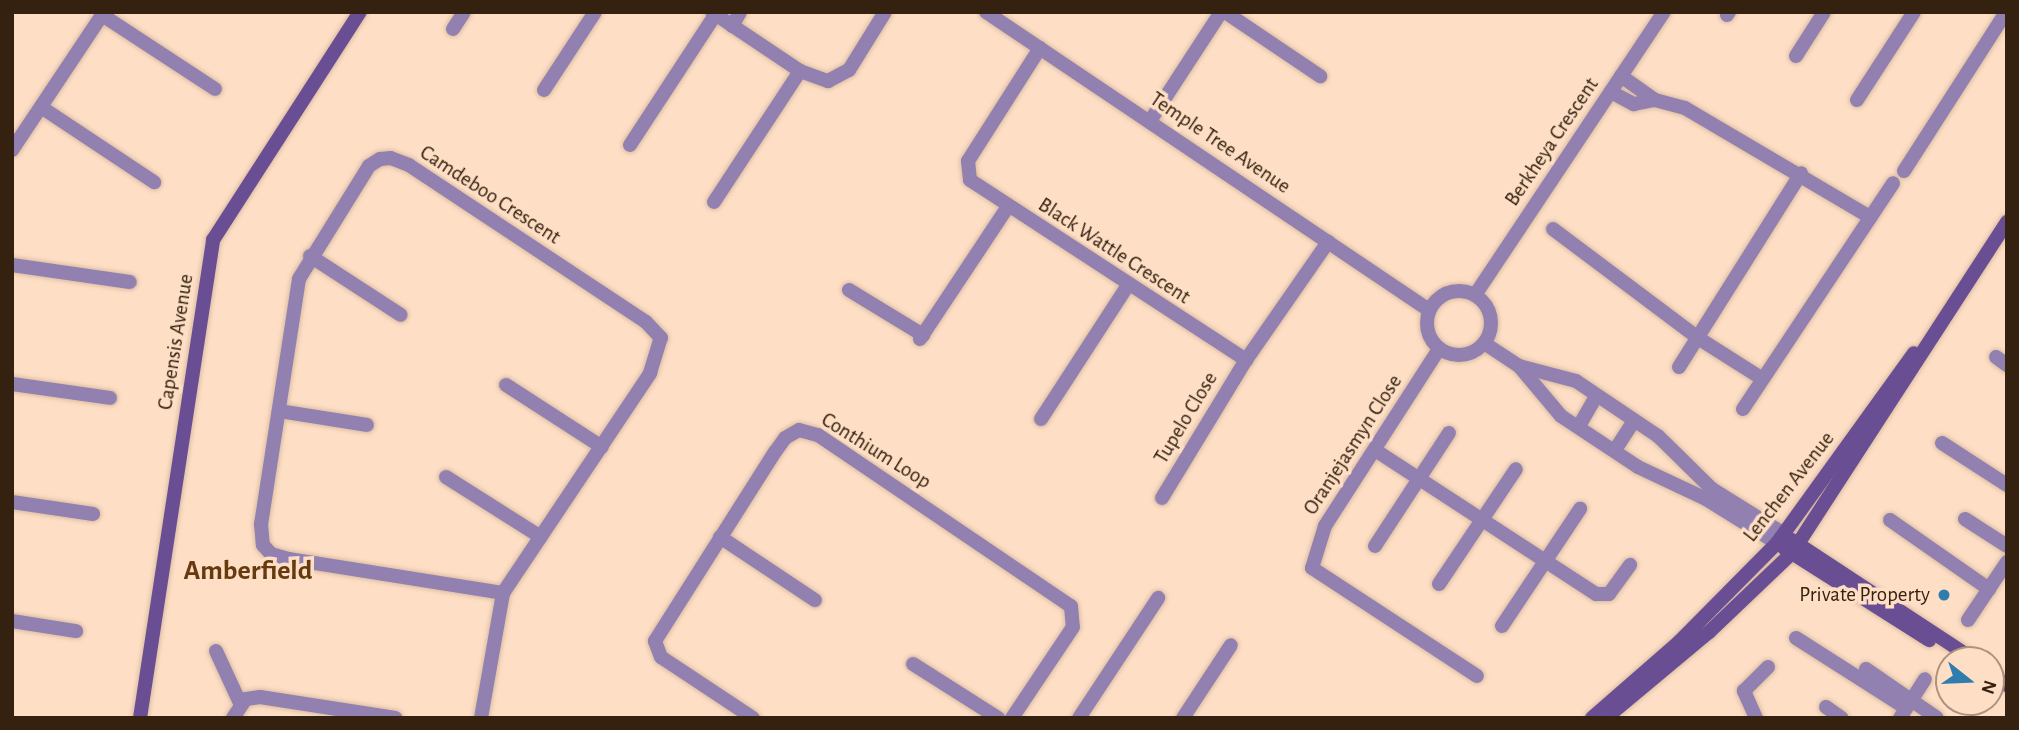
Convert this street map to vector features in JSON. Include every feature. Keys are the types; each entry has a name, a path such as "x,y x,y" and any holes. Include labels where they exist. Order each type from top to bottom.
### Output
{"street":[{"name":"Capensis Avenue","path":"140,718 213,240 360,12"},
{"path":"453,29 464,12"},
{"path":"544,90 595,12"},
{"path":"732,26 740,12"},
{"path":"630,145 713,13 800,71 823,81 840,78 885,12"},
{"name":"Temple Tree Avenue","path":"986,12 1429,310"},
{"path":"1150,121 1223,12 1320,76"},
{"name":"Berkheya Crescent","path":"1475,295 1664,12"},
{"path":"1796,56 1824,12"},
{"path":"1857,100 1914,12"},
{"path":"1903,171 2006,12"},
{"path":"12,150 103,14 215,89"},
{"name":"Black Wattle Crescent","path":"1040,48 967,165 970,180 1007,208 1246,360"},
{"path":"714,202 800,71"},
{"path":"1621,76 1655,100 1685,108 1801,173 1870,216"},
{"path":"1611,92 1634,104 1655,100"},
{"path":"41,107 154,182"},
{"name":"Camdeboo Crescent","path":"481,718 503,593 650,373 661,338 646,322 409,165 386,158 369,166 310,256 299,279 261,524 263,545 271,554 503,593"},
{"path":"1679,367 1801,173"},
{"path":"1743,409 1761,378 1893,183"},
{"path":"849,290 922,337 1007,208"},
{"name":"Lenchen Avenue","path":"1606,718 1700,641 1795,548 2007,222"},
{"path":"1553,229 1698,338 1761,378"},
{"path":"1246,360 1328,242"},
{"path":"310,256 401,315"},
{"path":"12,265 130,282"},
{"path":"1041,419 1128,285"},
{"name":"Lenchen Avenue","path":"1592,718 1673,648 1781,539 1964,288"},
{"path":"1455,291 1475,295 1485,303 1491,321 1484,343 1458,355 1440,349 1426,327 1429,310 1441,296 1455,291"},
{"path":"1484,343 1519,366 1554,411 1615,450 1781,539"},
{"name":"Oranjejasmyn Close","path":"1440,349 1321,532 1312,568 1477,676"},
{"name":"Tupelo Close","path":"1162,498 1246,360"},
{"path":"1519,366 1571,379 1658,436 1712,489 1781,539 1943,646"},
{"path":"12,384 110,398"},
{"path":"506,385 602,447"},
{"path":"1578,426 1596,396"},
{"path":"279,411 367,425"},
{"path":"1615,450 1634,421"},
{"name":"Conthium Loop","path":"753,718 661,657 656,647 659,629 785,438 799,430 818,435 1071,606 1073,627 1012,718"},
{"path":"1375,545 1449,433"},
{"path":"1942,443 2007,485"},
{"path":"1375,450 1604,596 1630,565"},
{"path":"1439,584 1516,469"},
{"path":"446,477 541,537"},
{"path":"12,502 93,514"},
{"path":"1502,626 1580,509"},
{"path":"1965,519 2007,546"},
{"path":"1890,520 1989,589"},
{"path":"720,537 815,600"},
{"path":"1795,548 1953,646"},
{"path":"1968,621 2007,562"},
{"path":"1079,718 1158,598"},
{"path":"12,621 76,631"},
{"path":"1796,638 1906,709 1937,718"},
{"path":"1183,718 1231,645"},
{"path":"216,651 243,701"},
{"path":"913,664 998,718"},
{"path":"1756,718 1744,691 1768,667"},
{"path":"1866,669 1906,709"},
{"path":"1906,709 1925,679"},
{"path":"233,718 243,701"},
{"path":"243,701 395,718"},
{"path":"1826,707 1842,718"}],"place":[{"name":"Private Property","path":"1944,595"}],"district":[{"name":"Amberfield","path":"248,571"}]}
